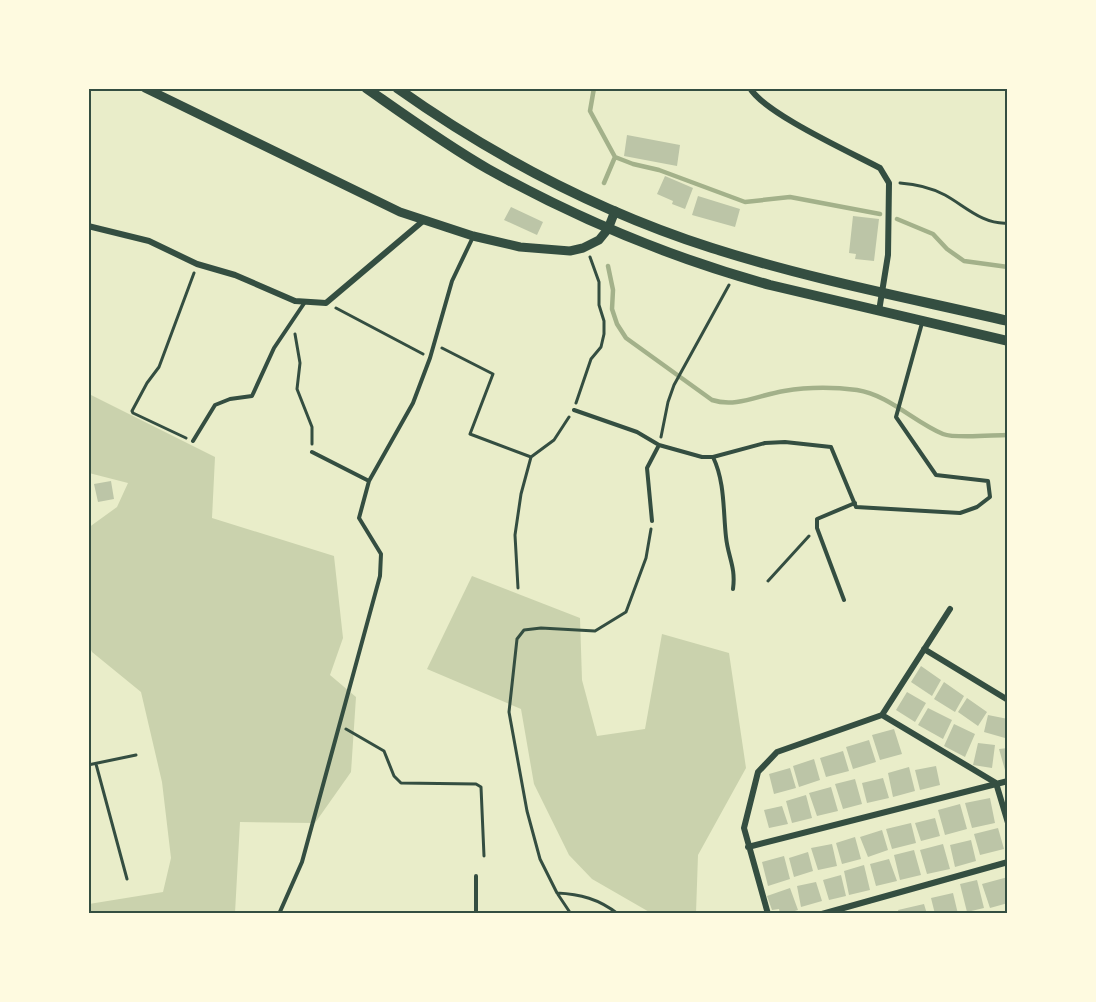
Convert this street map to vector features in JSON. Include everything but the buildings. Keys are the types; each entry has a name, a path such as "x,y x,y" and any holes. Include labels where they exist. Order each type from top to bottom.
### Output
{"main road":[{"path":"366,88 450,146 488,168 608,229 733,275 1008,341"},
{"path":"397,88 488,147 537,174 615,211 689,240 734,254 883,292 1008,321"}],"street":[{"path":"145,88 390,207 423,221 473,236 520,246 570,251 599,240 608,229 615,211"},
{"path":"750,88 755,97 776,112 880,168 889,183 888,255 879,311"},
{"path":"88,226 149,241 197,264 235,275 295,301 326,303 423,221"},
{"path":"768,914 744,828 758,772 777,752 882,715 950,609"},
{"path":"924,649 1008,700"},
{"path":"882,715 996,783 1008,823"},
{"path":"748,847 1008,780"},
{"path":"822,914 1008,862"}],"lane":[{"path":"279,914 302,862 380,576 381,554 359,518 369,480 413,404 430,358 452,281 473,236"},
{"path":"193,441 215,405 230,399 252,396 274,348 305,302"},
{"path":"574,410 638,432 659,445 702,457 713,457 765,443 785,442 831,447 856,507 960,513 977,507 990,497 988,482 936,475 896,417 922,321"},
{"path":"652,521 647,468 659,445"},
{"path":"312,452 369,480"},
{"path":"713,457 720,472 726,541 735,573 733,589"},
{"path":"844,600 817,528 818,519 855,503"},
{"path":"476,876 476,914"}],"path":[{"path":"889,183 911,184 943,194 985,220 998,224 1008,223"},
{"path":"519,588 515,535 531,457 554,440 574,410 591,359 601,347 604,334 604,321 599,306 599,282 588,246"},
{"path":"193,441 132,411 147,383 159,367 197,264"},
{"path":"659,445 674,385 722,300 733,275"},
{"path":"326,303 430,358"},
{"path":"293,320 300,363 297,389 312,427 312,452"},
{"path":"433,343 493,374 470,434 531,457"},
{"path":"571,914 557,893 540,858 527,811 509,712 517,639 525,630 541,628 595,631 626,612 646,558 652,521"},
{"path":"768,581 817,528"},
{"path":"339,725 384,751 394,776 401,783 476,784 481,788 484,856"},
{"path":"88,765 136,755"},
{"path":"96,764 128,879"},
{"path":"557,893 591,898 618,914"}],"green space":[{"path":"89,394 215,457 212,518 334,556 343,638 330,675 356,697 351,772 315,823 240,822 235,913 89,913 89,904 163,892 171,858 162,782 141,692 92,652 89,645 88,528 117,507 128,483 89,473"},
{"path":"472,576 580,618 582,680 597,736 645,729 662,634 729,653 746,768 698,855 696,913 651,913 592,879 569,855 534,784 521,709 427,669"}],"waterway":[{"path":"594,88 590,111 615,157 604,183"},
{"path":"615,157 659,170 745,202 790,197 880,214"},
{"path":"897,219 933,234 947,249 964,261 1008,267"},
{"path":"608,266 613,290 612,309 617,324 626,338 712,400 739,402 802,389 857,390 880,397 943,434 965,437 1008,435"}]}
